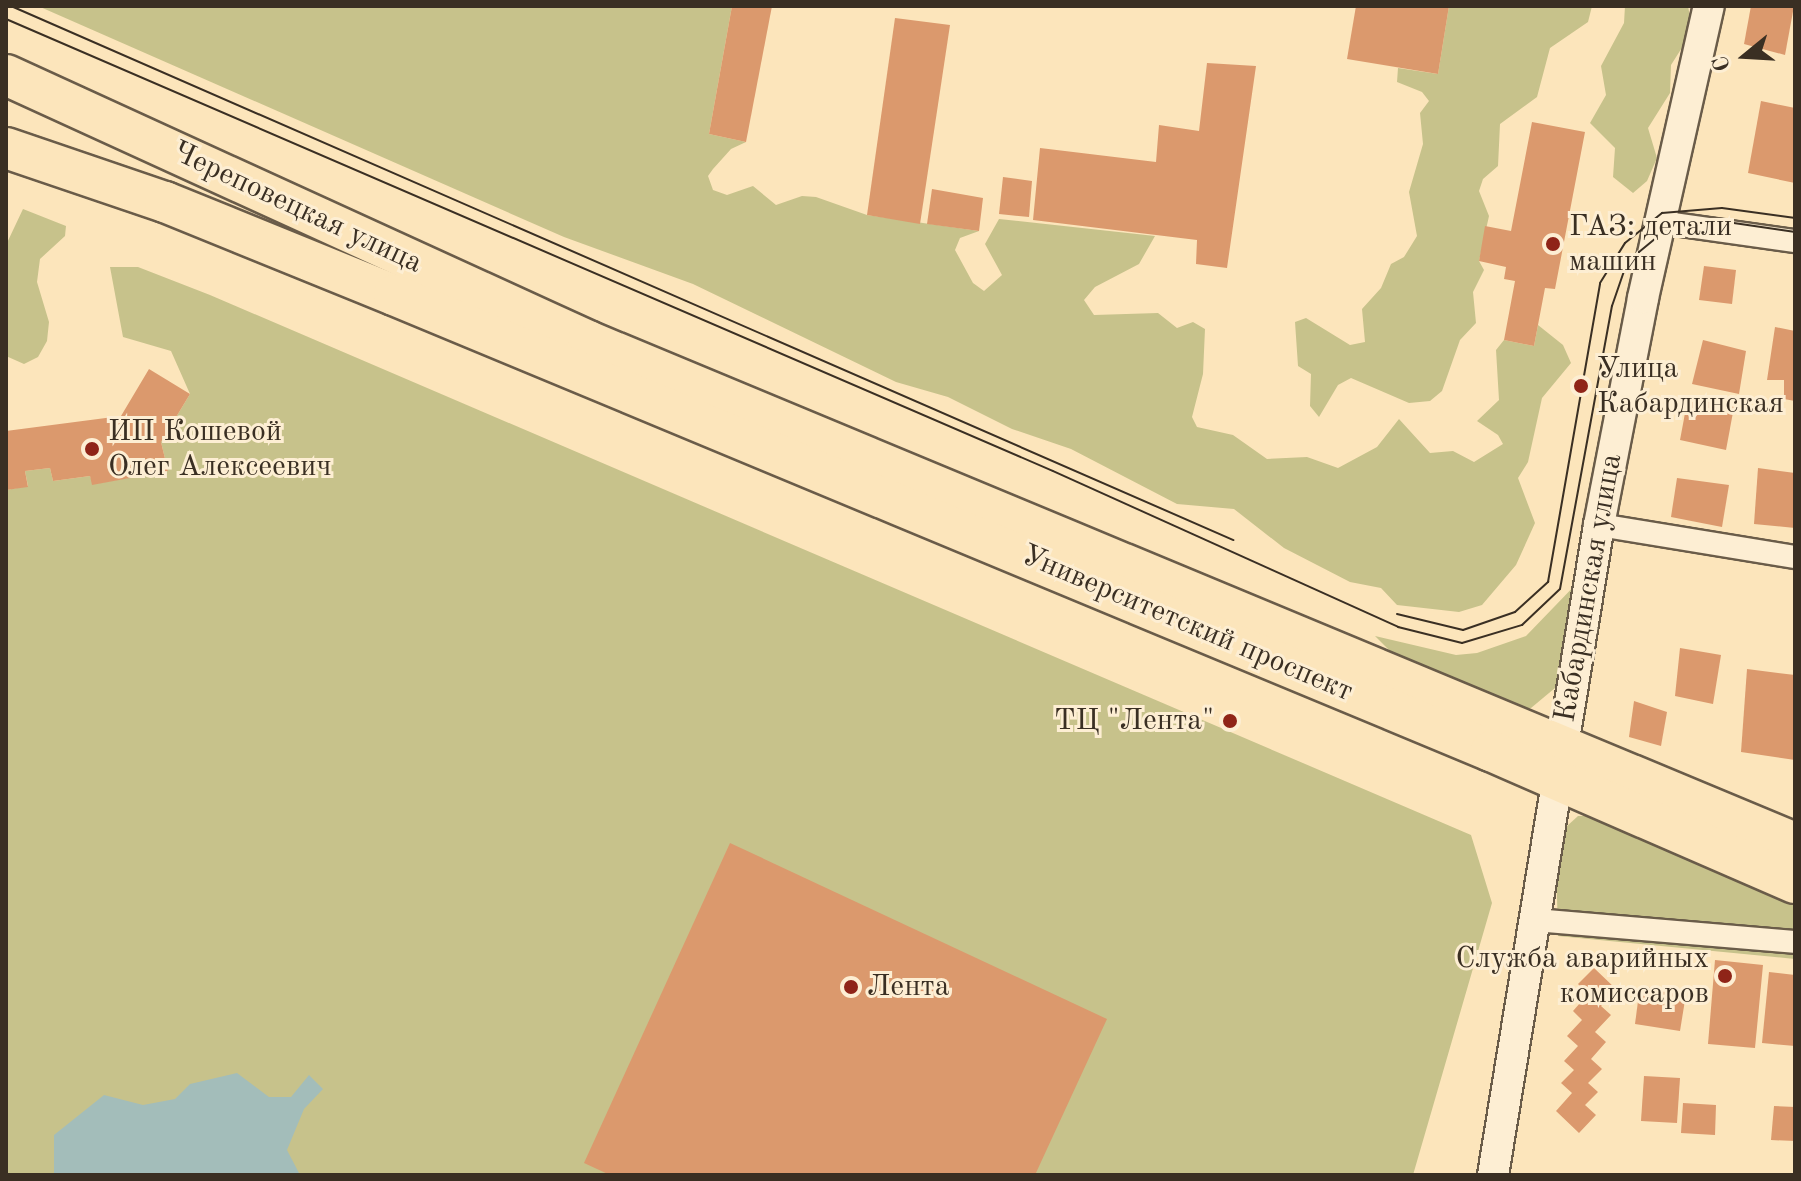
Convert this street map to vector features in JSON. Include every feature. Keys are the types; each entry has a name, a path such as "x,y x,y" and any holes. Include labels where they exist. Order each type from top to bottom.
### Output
{"highway":[{"name":"Череповецкая улица","path":"6,75 582,358"},
{"name":"Череповецкая улица","path":"6,148 165,202 582,358"},
{"name":"Университетский проспект","path":"582,358 1559,760 1795,843"},
{"name":"Университетский проспект","path":"1559,760 1795,883"}],"street":[{"name":"Кабардинская улица","path":"1493,1175 1599,525 1659,222 1709,6"},
{"path":"1659,222 1795,241"},
{"path":"1599,525 1795,557"},
{"path":"1534,920 1795,942"}],"shaded area":[{"path":"38,6 732,6 709,134 746,142 731,149 708,176 713,190 727,195 753,186 776,205 802,196 816,197 867,215 979,231 960,238 955,250 973,283 984,291 1002,275 985,244 999,219 1155,236 1139,264 1095,287 1084,300 1094,315 1158,313 1177,328 1193,322 1205,329 1203,374 1192,417 1197,427 1233,435 1267,459 1307,457 1338,468 1377,447 1399,419 1430,453 1453,451 1474,462 1503,444 1498,435 1477,421 1499,400 1496,350 1504,340 1534,346 1538,325 1563,345 1571,363 1542,398 1528,462 1518,478 1535,523 1516,565 1482,605 1459,612 1397,605 1381,588 1350,582 1284,548 1234,509 1177,504 1071,449 1012,429 948,397 896,382 693,284 564,237"},
{"path":"1449,6 1592,6 1588,22 1550,48 1537,97 1500,124 1498,166 1483,179 1479,191 1489,216 1479,261 1484,270 1473,292 1476,323 1460,340 1442,391 1430,401 1409,403 1351,378 1338,385 1319,417 1310,406 1311,374 1298,366 1295,322 1306,318 1350,345 1365,342 1362,309 1381,288 1391,264 1404,257 1417,236 1409,192 1423,144 1420,113 1429,101 1422,92 1397,82 1398,68 1438,74"},
{"path":"1625,6 1688,6 1690,17 1690,35 1671,65 1670,93 1648,128 1657,158 1647,181 1633,193 1613,177 1615,148 1590,123 1606,95 1601,66 1624,23"},
{"path":"23,209 66,226 65,236 40,259 37,282 49,322 47,341 38,357 24,364 6,356 6,245"},
{"path":"110,267 138,267 210,295 1471,835 1492,903 1413,1175 6,1175 6,490 28,486 25,471 50,468 53,481 90,476 93,484 168,471 161,442 190,394 171,351 123,337"},
{"path":"1581,579 1561,683 1531,708 1514,708 1393,654 1375,636 1456,655 1477,653 1526,636"},
{"path":"1578,816 1607,816 1795,898 1795,959 1558,936 1556,858 1566,827"}],"water":[{"path":"237,1073 269,1097 291,1097 309,1075 323,1089 304,1109 287,1150 300,1175 54,1175 54,1135 104,1095 143,1105 175,1099 190,1084"}],"building":[{"path":"732,6 772,6 746,142 709,134"},
{"path":"1356,6 1449,6 1438,74 1347,59"},
{"path":"1751,6 1794,6 1785,55 1744,44"},
{"path":"895,18 950,25 920,224 867,215"},
{"path":"1207,63 1256,66 1227,268 1196,264 1197,240 1033,220 1040,148 1156,162 1159,125 1199,131"},
{"path":"1761,101 1795,108 1795,183 1748,173"},
{"path":"1532,122 1585,132 1555,289 1545,288 1534,346 1504,340 1515,281 1504,279 1506,267 1479,261 1485,226 1511,231"},
{"path":"1003,177 1032,181 1029,217 999,214"},
{"path":"932,189 983,198 979,231 927,224"},
{"path":"1704,266 1736,270 1732,304 1699,300"},
{"path":"1775,327 1795,331 1795,401 1784,399 1784,380 1767,380"},
{"path":"1703,340 1746,351 1739,394 1692,384"},
{"name":"ИП Кошевой Олег Алексеевич","path":"149,369 190,394 161,442 168,471 92,485 90,476 53,481 50,468 25,471 28,487 6,490 6,431 121,416"},
{"path":"1688,397 1734,407 1726,450 1680,440"},
{"path":"1758,468 1795,473 1795,528 1754,524"},
{"path":"1677,478 1729,485 1722,527 1671,517"},
{"path":"1680,648 1721,655 1713,704 1675,696"},
{"path":"1747,669 1795,675 1795,760 1741,752"},
{"path":"1634,701 1667,712 1661,746 1629,737"},
{"name":"Лента","path":"730,843 1107,1019 1035,1175 610,1175 584,1163"},
{"path":"1715,960 1763,965 1755,1048 1708,1044"},
{"path":"1594,968 1616,989 1601,1006 1611,1015 1595,1032 1606,1042 1591,1059 1602,1069 1588,1083 1598,1092 1585,1105 1596,1115 1579,1133 1556,1111 1572,1093 1561,1083 1574,1070 1564,1061 1578,1046 1567,1036 1582,1020 1573,1011 1588,994 1578,984"},
{"path":"1769,972 1795,975 1795,1046 1762,1043"},
{"path":"1640,986 1686,994 1680,1031 1635,1024"},
{"path":"1644,1076 1680,1078 1677,1123 1641,1121"},
{"path":"1683,1103 1716,1105 1715,1135 1681,1133"},
{"path":"1774,1106 1795,1107 1795,1141 1771,1140"}],"tram line":[{"path":"11,6 1233,540"},
{"path":"6,19 1053,471 1398,627 1462,643 1522,625 1560,589 1612,306 1624,271 1639,252 1673,224 1727,222 1795,232"},
{"path":"1397,614 1463,630 1515,612 1548,582 1600,283 1625,243 1662,213 1722,208 1795,218"}],"place":[{"name":"ГАЗ: детали машин","path":"1553,244"},
{"name":"Улица Кабардинская","path":"1581,386"},
{"name":"ИП Кошевой Олег Алексеевич","path":"92,449"},
{"name":"ТЦ \"Лента\"","path":"1230,721"},
{"name":"Служба аварийных комиссаров","path":"1725,976"},
{"name":"Лента","path":"851,987"}]}
